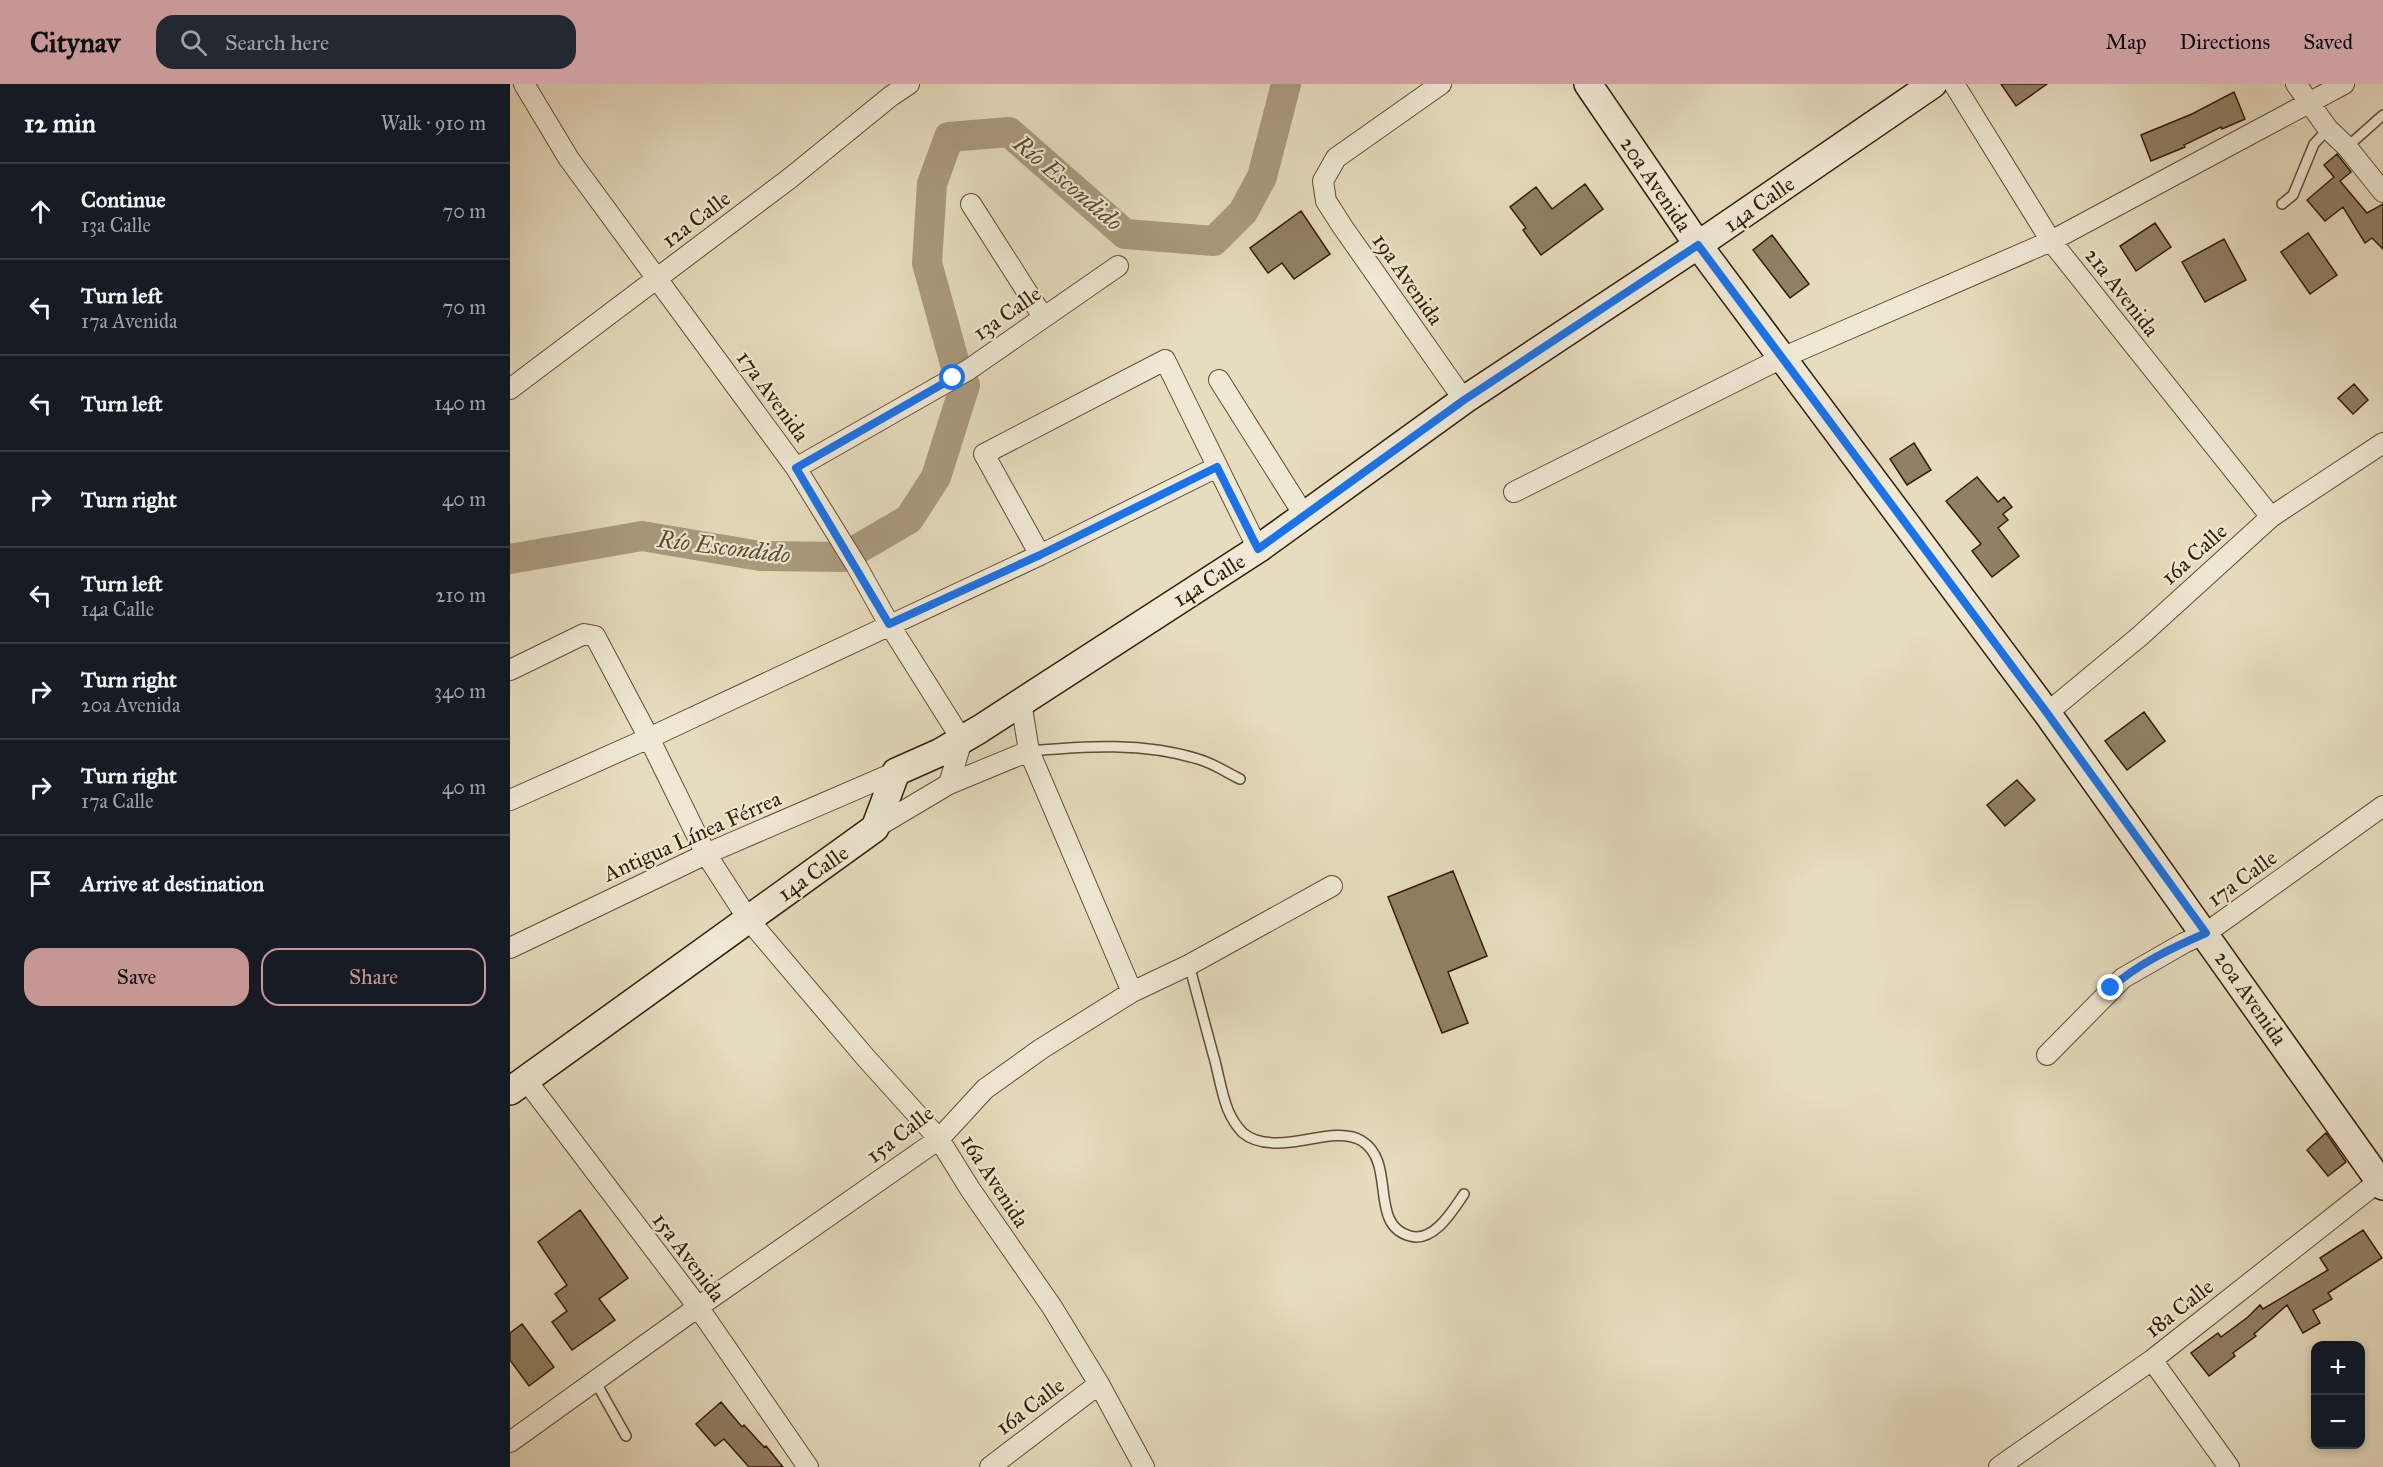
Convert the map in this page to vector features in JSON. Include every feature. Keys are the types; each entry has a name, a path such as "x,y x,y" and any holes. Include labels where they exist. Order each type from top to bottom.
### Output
{"street":[{"name":"17a Avenida","path":"524,84 569,159 796,468 856,565 889,624 962,740"},
{"name":"12a Calle","path":"510,389 789,178 887,90 909,84"},
{"name":"19a Avenida","path":"1441,84 1336,158 1323,181 1326,201 1342,226 1464,400"},
{"name":"20a Avenida","path":"1588,84 1698,245 1784,357 2047,713 2382,1182"},
{"name":"14a Calle","path":"896,772 962,740 1258,549 1464,400 1698,245 1933,84"},
{"name":"21a Avenida","path":"1954,84 2051,241 2271,517"},
{"path":"2296,84 2328,129 2347,147 2383,192"},
{"path":"1514,492 1784,357 2051,241 2344,84"},
{"path":"971,204 1042,317"},
{"name":"13a Calle","path":"796,468 961,374 1118,266"},
{"path":"1040,555 984,454 1165,360 1258,549"},
{"path":"1219,380 1304,515"},
{"name":"16a Calle","path":"2047,713 2140,636 2271,517 2383,443"},
{"path":"510,800 649,738 1040,555 1217,467"},
{"name":"16a Avenida","path":"510,670 584,634 595,636 649,738 706,854 748,919 866,1058 939,1139 970,1189 1052,1307 1099,1384 1144,1467"},
{"path":"1021,702 1029,751 1132,992"},
{"path":"949,784 962,740"},
{"path":"875,828 949,784 1029,751"},
{"path":"875,828 896,772"},
{"name":"Antigua Línea Férrea","path":"510,948 706,854 896,772"},
{"name":"17a Calle","path":"2047,1055 2123,978 2206,933 2383,807"},
{"name":"14a Calle","path":"518,1086 875,828"},
{"name":"15a Calle","path":"510,1442 698,1307 939,1139 985,1089 1041,1049 1132,992 1189,965 1332,886"},
{"name":"15a Avenida","path":"518,1086 698,1307 808,1467"},
{"name":"18a Calle","path":"1999,1467 2152,1360 2382,1182"},
{"path":"2152,1360 2229,1467"},
{"name":"16a Calle","path":"990,1467 1099,1384"}],"lane":[{"path":"2347,147 2383,115"},
{"path":"2282,204 2293,195 2314,144 2328,129"},
{"path":"1029,751 1086,746 1134,746 1199,759 1240,779"},
{"path":"1189,965 1228,1110 1243,1133 1255,1140 1271,1143 1340,1136 1352,1136 1364,1142 1380,1164 1386,1211 1393,1225 1402,1234 1415,1237 1431,1232 1445,1220 1464,1194"},
{"path":"595,1381 626,1436"}],"building":[{"path":"2001,84 2047,84 2016,106"},
{"path":"2234,92 2245,119 2222,129 2221,127 2184,145 2185,147 2151,161 2141,135 2192,114"},
{"path":"2337,154 2351,172 2340,181 2367,213 2383,204 2383,249 2372,238 2365,243 2343,207 2325,221 2307,200 2334,177 2324,165"},
{"path":"1585,184 1603,209 1541,255 1523,230 1526,228 1510,207 1536,187 1552,209"},
{"path":"1301,211 1330,254 1294,279 1282,263 1268,273 1250,248"},
{"path":"2155,223 2171,247 2136,271 2120,246"},
{"path":"2308,233 2337,275 2310,294 2281,252"},
{"path":"1772,235 1809,284 1790,298 1753,250"},
{"path":"2224,239 2246,280 2205,302 2182,262"},
{"path":"2354,384 2368,400 2353,414 2338,398"},
{"path":"1914,443 1931,470 1907,485 1890,459"},
{"path":"1977,477 1998,502 2004,497 2012,507 2003,514 2008,520 1998,528 2019,556 1992,577 1972,551 1981,544 1946,501"},
{"path":"2144,712 2165,741 2127,770 2105,741"},
{"path":"2017,780 2035,800 2005,826 1987,805"},
{"path":"1453,871 1487,956 1448,972 1468,1023 1442,1033 1388,897"},
{"path":"2326,1133 2346,1162 2328,1176 2307,1150"},
{"path":"580,1210 628,1278 599,1299 615,1320 572,1350 552,1322 567,1311 555,1294 567,1285 538,1242"},
{"path":"2363,1230 2382,1258 2328,1293 2332,1299 2313,1310 2320,1323 2303,1333 2287,1305 2254,1334 2256,1336 2233,1353 2235,1356 2209,1376 2191,1353 2218,1333 2221,1337 2260,1305 2263,1309 2328,1270 2320,1258"},
{"path":"522,1324 554,1367 529,1386 510,1360 510,1333"},
{"path":"721,1402 742,1427 744,1425 764,1447 766,1446 783,1467 749,1467 724,1439 715,1446 696,1424"}],"waterway":[{"name":"Río Escondido","path":"510,559 642,536 760,556 844,557 909,519 936,477 965,385 955,364 927,263 932,184 949,137 1009,132 1125,234 1214,241 1243,212 1262,177 1286,84"}],"route":[{"path":"953,378 796,468 856,565 889,624 1040,555 1217,467 1258,549 1464,400 1698,245 1784,357 2047,713 2206,933 2123,978 2111,988"}]}
